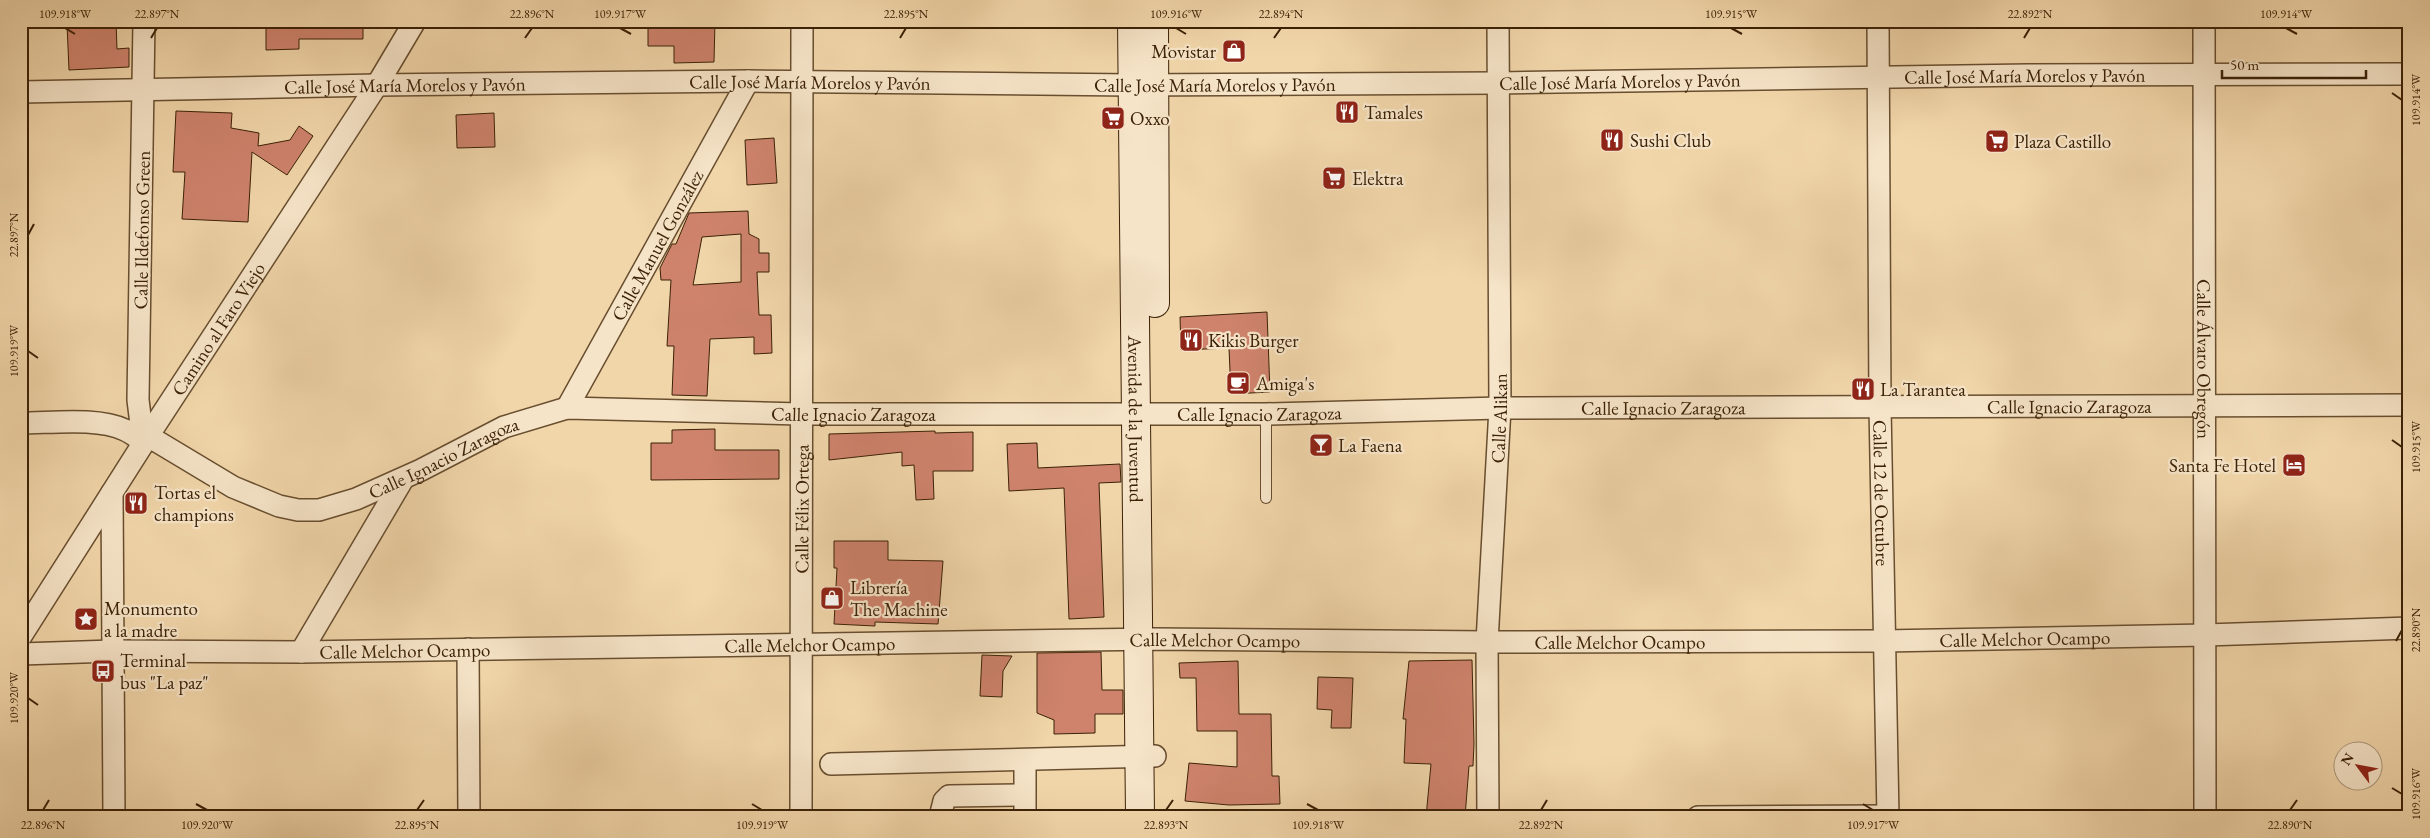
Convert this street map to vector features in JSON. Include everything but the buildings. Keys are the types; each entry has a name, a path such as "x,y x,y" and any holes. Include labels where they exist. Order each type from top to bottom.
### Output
{"street":[{"name":"Calle Ildefonso Green","path":"144,21 145,91 138,400 141,424 146,439"},
{"name":"Camino al Faro Viejo","path":"21,636 146,439 377,85 415,21"},
{"name":"Calle Félix Ortega","path":"802,21 800,414 802,817"},
{"name":"Avenida de la Juventud","path":"1132,21 1143,85 1147,757 1140,817"},
{"name":"Avenida de la Juventud","path":"1143,85 1154,21"},
{"name":"Calle Alikan","path":"1488,817 1488,642 1500,408 1498,21"},
{"name":"Calle 12 de Octubre","path":"1878,21 1880,407 1883,641 1888,816"},
{"name":"Calle Álvaro Obregón","path":"2204,21 2205,817"},
{"name":"Calle José María Morelos y Pavón","path":"21,92 377,85 748,81 1143,85 1499,83 1879,76 2409,74"},
{"name":"Calle Manuel González","path":"567,408 748,81"},
{"name":"Calle Ignacio Zaragoza","path":"21,423 97,423 111,425 146,439 234,487 279,506 298,510 319,510 335,507 403,478 504,427 567,408 800,414 1266,414 1500,408 2205,404 2409,405"},
{"path":"301,652 403,478"},
{"path":"112,493 114,817"},
{"name":"Calle Melchor Ocampo","path":"21,654 113,651 301,652 1147,640 1488,642 1883,641 2206,635 2409,628"},
{"path":"468,649 470,817"},
{"name":"Avenida de la Juventud","path":"1147,757 1155,817"},
{"path":"830,764 1147,757"},
{"path":"1025,760 1025,817"},
{"path":"940,817 944,800 949,796 1024,795"},
{"path":"1698,817 1888,816"}],"lane":[{"path":"1266,414 1266,498"}],"place":[{"name":"Movistar","path":"1234,51"},
{"name":"Tamales","path":"1347,112"},
{"name":"Oxxo","path":"1113,118"},
{"name":"Sushi Club","path":"1612,140"},
{"name":"Plaza Castillo","path":"1997,141"},
{"name":"Elektra","path":"1334,178"},
{"name":"Kikis Burger","path":"1191,340"},
{"name":"Amiga's","path":"1238,383"},
{"name":"La Tarantea","path":"1863,389"},
{"name":"La Faena","path":"1321,445"},
{"name":"Santa Fe Hotel","path":"2294,465"},
{"name":"Tortas el champions","path":"136,503"},
{"name":"Librería The Machine","path":"832,598"},
{"name":"Monumento a la madre","path":"86,619"},
{"name":"Terminal bus \"La paz\"","path":"103,671"}]}
